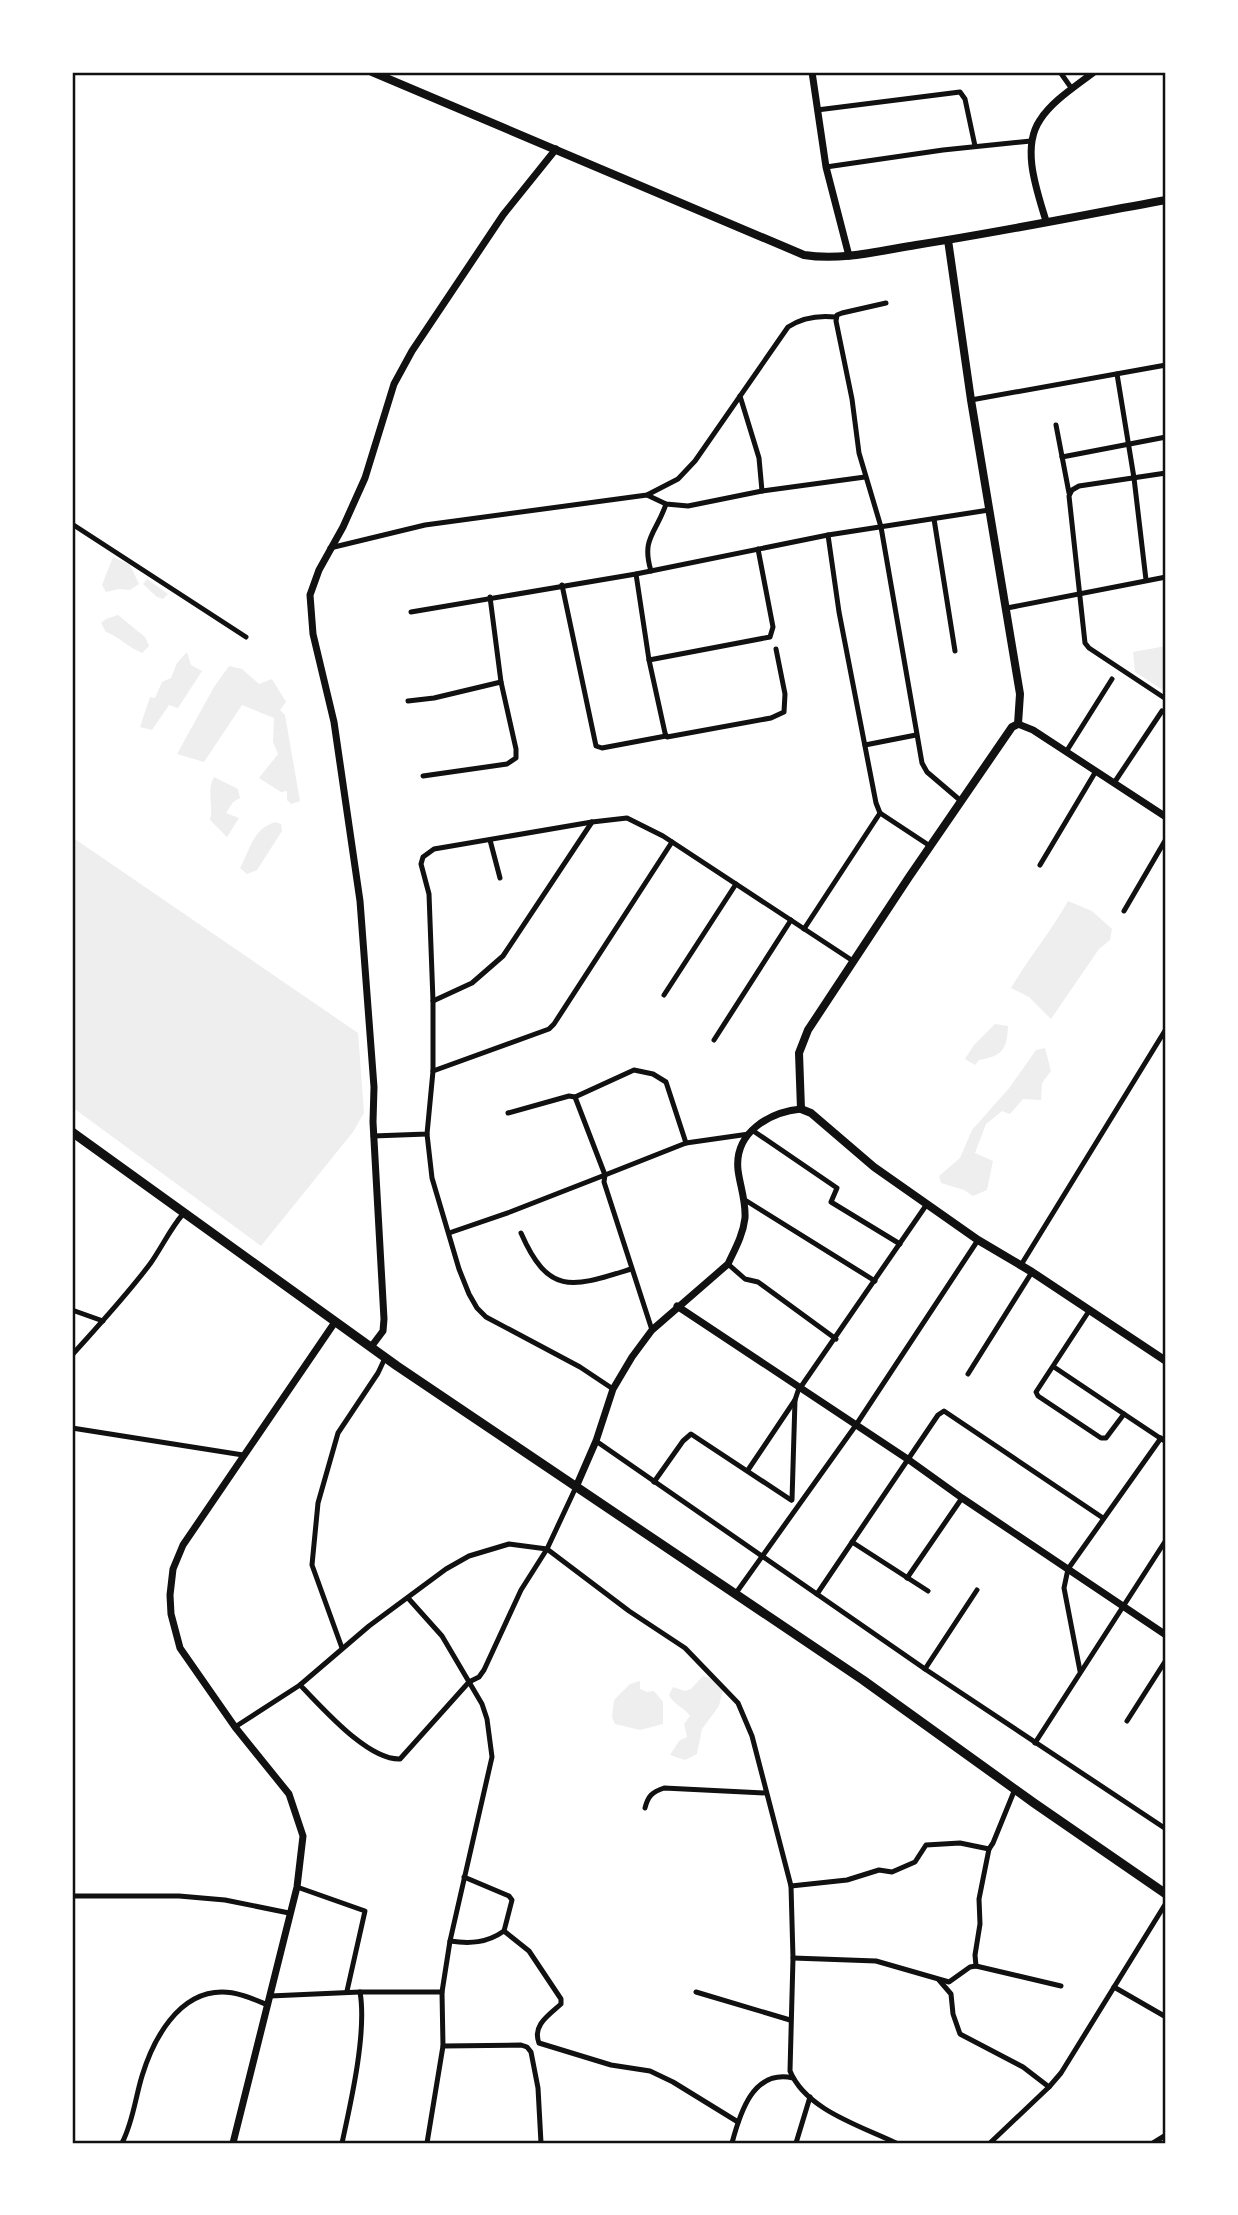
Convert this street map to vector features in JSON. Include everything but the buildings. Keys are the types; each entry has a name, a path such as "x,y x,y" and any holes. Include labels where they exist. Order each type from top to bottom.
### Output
{"main road":[{"path":"372,72 804,255 825,258 849,256 1166,200"},
{"path":"948,240 971,400 1020,694 1018,724 1012,727 930,846 803,1039 799,1053 801,1109 811,1113 874,1167 978,1240 1032,1272 1166,1361"},
{"path":"72,1132 385,1358 863,1680 1166,1894"}],"street":[{"path":"812,72 826,167 849,256"},
{"path":"1060,72 1072,89"},
{"path":"1046,221 1032,168 1032,133 1043,115 1094,72"},
{"path":"817,110 960,92 965,99 975,146"},
{"path":"826,167 1031,141"},
{"path":"371,1347 383,1331 384,1319 380,1215 373,1136 374,1087 360,901 334,722 313,634 310,610 313,584 365,478 394,384 412,351 503,215 556,149"},
{"path":"330,548 425,525 647,495 678,479 686,471 788,327 798,320 815,316 836,317 842,313 886,303"},
{"path":"836,317 865,477 881,527 916,736 925,768 961,801"},
{"path":"971,400 1166,365"},
{"path":"1117,374 1134,478 1146,580"},
{"path":"740,397 758,458 762,491"},
{"path":"1056,425 1069,493 1087,646 1166,699"},
{"path":"1062,457 1166,437"},
{"path":"1069,493 1079,486 1166,473"},
{"path":"647,495 666,505 688,506 762,491 865,477"},
{"path":"650,571 646,556 648,542 666,505"},
{"path":"411,612 636,574 828,536 989,510"},
{"path":"934,519 955,651"},
{"path":"72,524 246,637"},
{"path":"828,536 839,612 876,803 880,813 930,846"},
{"path":"649,660 770,636 773,627 758,549"},
{"path":"636,574 649,660 666,736"},
{"path":"1007,608 1166,577"},
{"path":"562,585 596,746 602,748 771,718 784,712 785,694 776,649"},
{"path":"424,776 507,764 516,758 501,682 490,597"},
{"path":"1066,752 1112,679"},
{"path":"408,701 434,698 501,682"},
{"path":"1114,783 1162,711"},
{"path":"1018,724 1033,730 1166,817"},
{"path":"865,745 916,736"},
{"path":"1041,865 1096,771"},
{"path":"804,929 880,813"},
{"path":"613,1389 580,1367 482,1314 469,1294 432,1178 426,1134 433,1071 433,1001 429,894 421,863 423,857 434,849 627,818 672,842 853,961"},
{"path":"433,1001 472,983 503,956 592,822"},
{"path":"490,839 500,878"},
{"path":"1124,911 1166,839"},
{"path":"433,1071 554,1024 672,842"},
{"path":"664,995 736,884"},
{"path":"714,1040 791,920"},
{"path":"1021,1265 1166,1029"},
{"path":"508,1113 569,1096 575,1097 634,1070 653,1074 666,1082 686,1143"},
{"path":"575,1097 604,1175 652,1330"},
{"path":"300,1685 352,1737 396,1760 404,1757 469,1682 478,1677 484,1670 521,1590 547,1549 596,1441 613,1389 632,1357 652,1330 728,1264 741,1236 745,1219 745,1200 738,1167 739,1153 750,1132 764,1119 801,1109"},
{"path":"449,1233 686,1143 750,1132 837,1188 831,1202 900,1244"},
{"path":"373,1136 426,1134"},
{"path":"745,1200 875,1281"},
{"path":"748,1470 795,1400 800,1387 836,1339 927,1204"},
{"path":"72,1355 151,1262 172,1226 183,1214"},
{"path":"521,1233 535,1262 561,1282 586,1283 631,1269"},
{"path":"736,1593 856,1425 978,1240"},
{"path":"728,1264 745,1279 758,1282 836,1339"},
{"path":"968,1374 1032,1272"},
{"path":"677,1306 1166,1635"},
{"path":"72,1310 103,1321"},
{"path":"1090,1311 1037,1390 1038,1396 1101,1438 1109,1436 1124,1414"},
{"path":"233,2143 297,1887 303,1836 289,1794 235,1727 180,1648 171,1615 173,1569 183,1545 335,1322"},
{"path":"342,1648 312,1565 318,1503 338,1433 385,1358"},
{"path":"1054,1367 1163,1440 1068,1569 1064,1588 1080,1671"},
{"path":"792,1500 795,1400"},
{"path":"817,1594 938,1415 944,1411 1103,1518"},
{"path":"72,1428 243,1455"},
{"path":"654,1482 691,1434 800,1506"},
{"path":"596,1441 925,1669 1166,1829"},
{"path":"907,1578 962,1499"},
{"path":"1035,1743 1166,1540"},
{"path":"852,1542 928,1591"},
{"path":"235,1727 300,1685 342,1648 446,1569 490,1548 509,1544 547,1549 629,1611 685,1648 738,1703 752,1736 791,1886 793,1958 790,2071 793,2078 818,2104 895,2143"},
{"path":"925,1669 977,1590"},
{"path":"408,1598 442,1636 485,1711 492,1757 450,1941 442,1992 443,2046 427,2143"},
{"path":"1127,1721 1166,1660"},
{"path":"645,1808 648,1797 655,1790 664,1788 766,1793"},
{"path":"976,1966 980,1924 979,1899 989,1849 1015,1789"},
{"path":"791,1886 847,1880 868,1872 900,1869 915,1862 926,1845 960,1843 989,1849"},
{"path":"450,1941 469,1944 486,1941 504,1931 512,1900 507,1894 464,1877"},
{"path":"297,1887 365,1910 347,1991"},
{"path":"72,1896 190,1897 225,1900 289,1913"},
{"path":"990,2143 1049,2087 1079,2046 1166,1903"},
{"path":"504,1931 529,1951 561,2001 538,2027 536,2035 539,2043 611,2065 650,2071 738,2122"},
{"path":"793,1958 876,1961 949,1982 970,1967 976,1966 1061,1986"},
{"path":"939,1980 951,1994 953,2014 960,2034 1023,2067 1049,2087"},
{"path":"1114,1987 1166,2017"},
{"path":"270,1996 347,1991 442,1992"},
{"path":"122,2143 130,2128 140,2083 152,2049 166,2025 182,2007 209,1993 222,1992 240,1994 268,2005"},
{"path":"342,2143 360,2036 363,2009 360,1992"},
{"path":"696,1992 790,2020"},
{"path":"443,2046 527,2047 531,2052 538,2088 541,2143"},
{"path":"732,2143 745,2104 757,2089 780,2075 793,2078"},
{"path":"796,2143 810,2097"},
{"path":"1153,2143 1166,2135"}],"shaded area":[{"path":"113,557 130,565 139,584 130,590 106,592 102,585"},
{"path":"147,579 168,594 163,599 157,597 143,584"},
{"path":"118,615 145,637 149,646 142,653 106,632 101,623"},
{"path":"1166,646 1166,692 1135,672 1133,652"},
{"path":"187,652 191,665 202,671 178,708 169,705 152,730 140,727 150,697 155,698 162,682 171,678 177,663"},
{"path":"229,666 242,669 259,684 272,679 286,702 280,710 285,715 300,801 291,804 287,800 287,791 281,792 259,778 278,754 273,742 274,718 242,705 204,762 177,754 214,687"},
{"path":"214,777 238,789 240,798 233,802 226,813 239,818 227,837 210,820"},
{"path":"275,822 281,824 282,831 257,870 247,874 240,868 253,840 267,825"},
{"path":"72,837 358,1033 364,1113 353,1132 261,1246 72,1107"},
{"path":"1068,901 1092,911 1112,929 1110,940 1099,949 1051,1019 1029,997 1011,988"},
{"path":"995,1024 1008,1026 1002,1050 994,1056 979,1060 975,1065 965,1059 974,1045"},
{"path":"1045,1048 1051,1071 1042,1083 1041,1100 1023,1099 1010,1114 1002,1111 986,1124 975,1153 993,1161 987,1190 973,1196 964,1190 941,1183 939,1176 960,1158 972,1130 1010,1087 1036,1050"},
{"path":"703,1676 715,1680 723,1689 719,1706 702,1729 697,1754 685,1760 670,1755 679,1741 687,1737 684,1724 690,1716 669,1695 673,1687 685,1691 691,1689"},
{"path":"640,1681 640,1689 654,1691 663,1702 663,1724 640,1730 615,1724 612,1717 614,1700 630,1684"}]}
